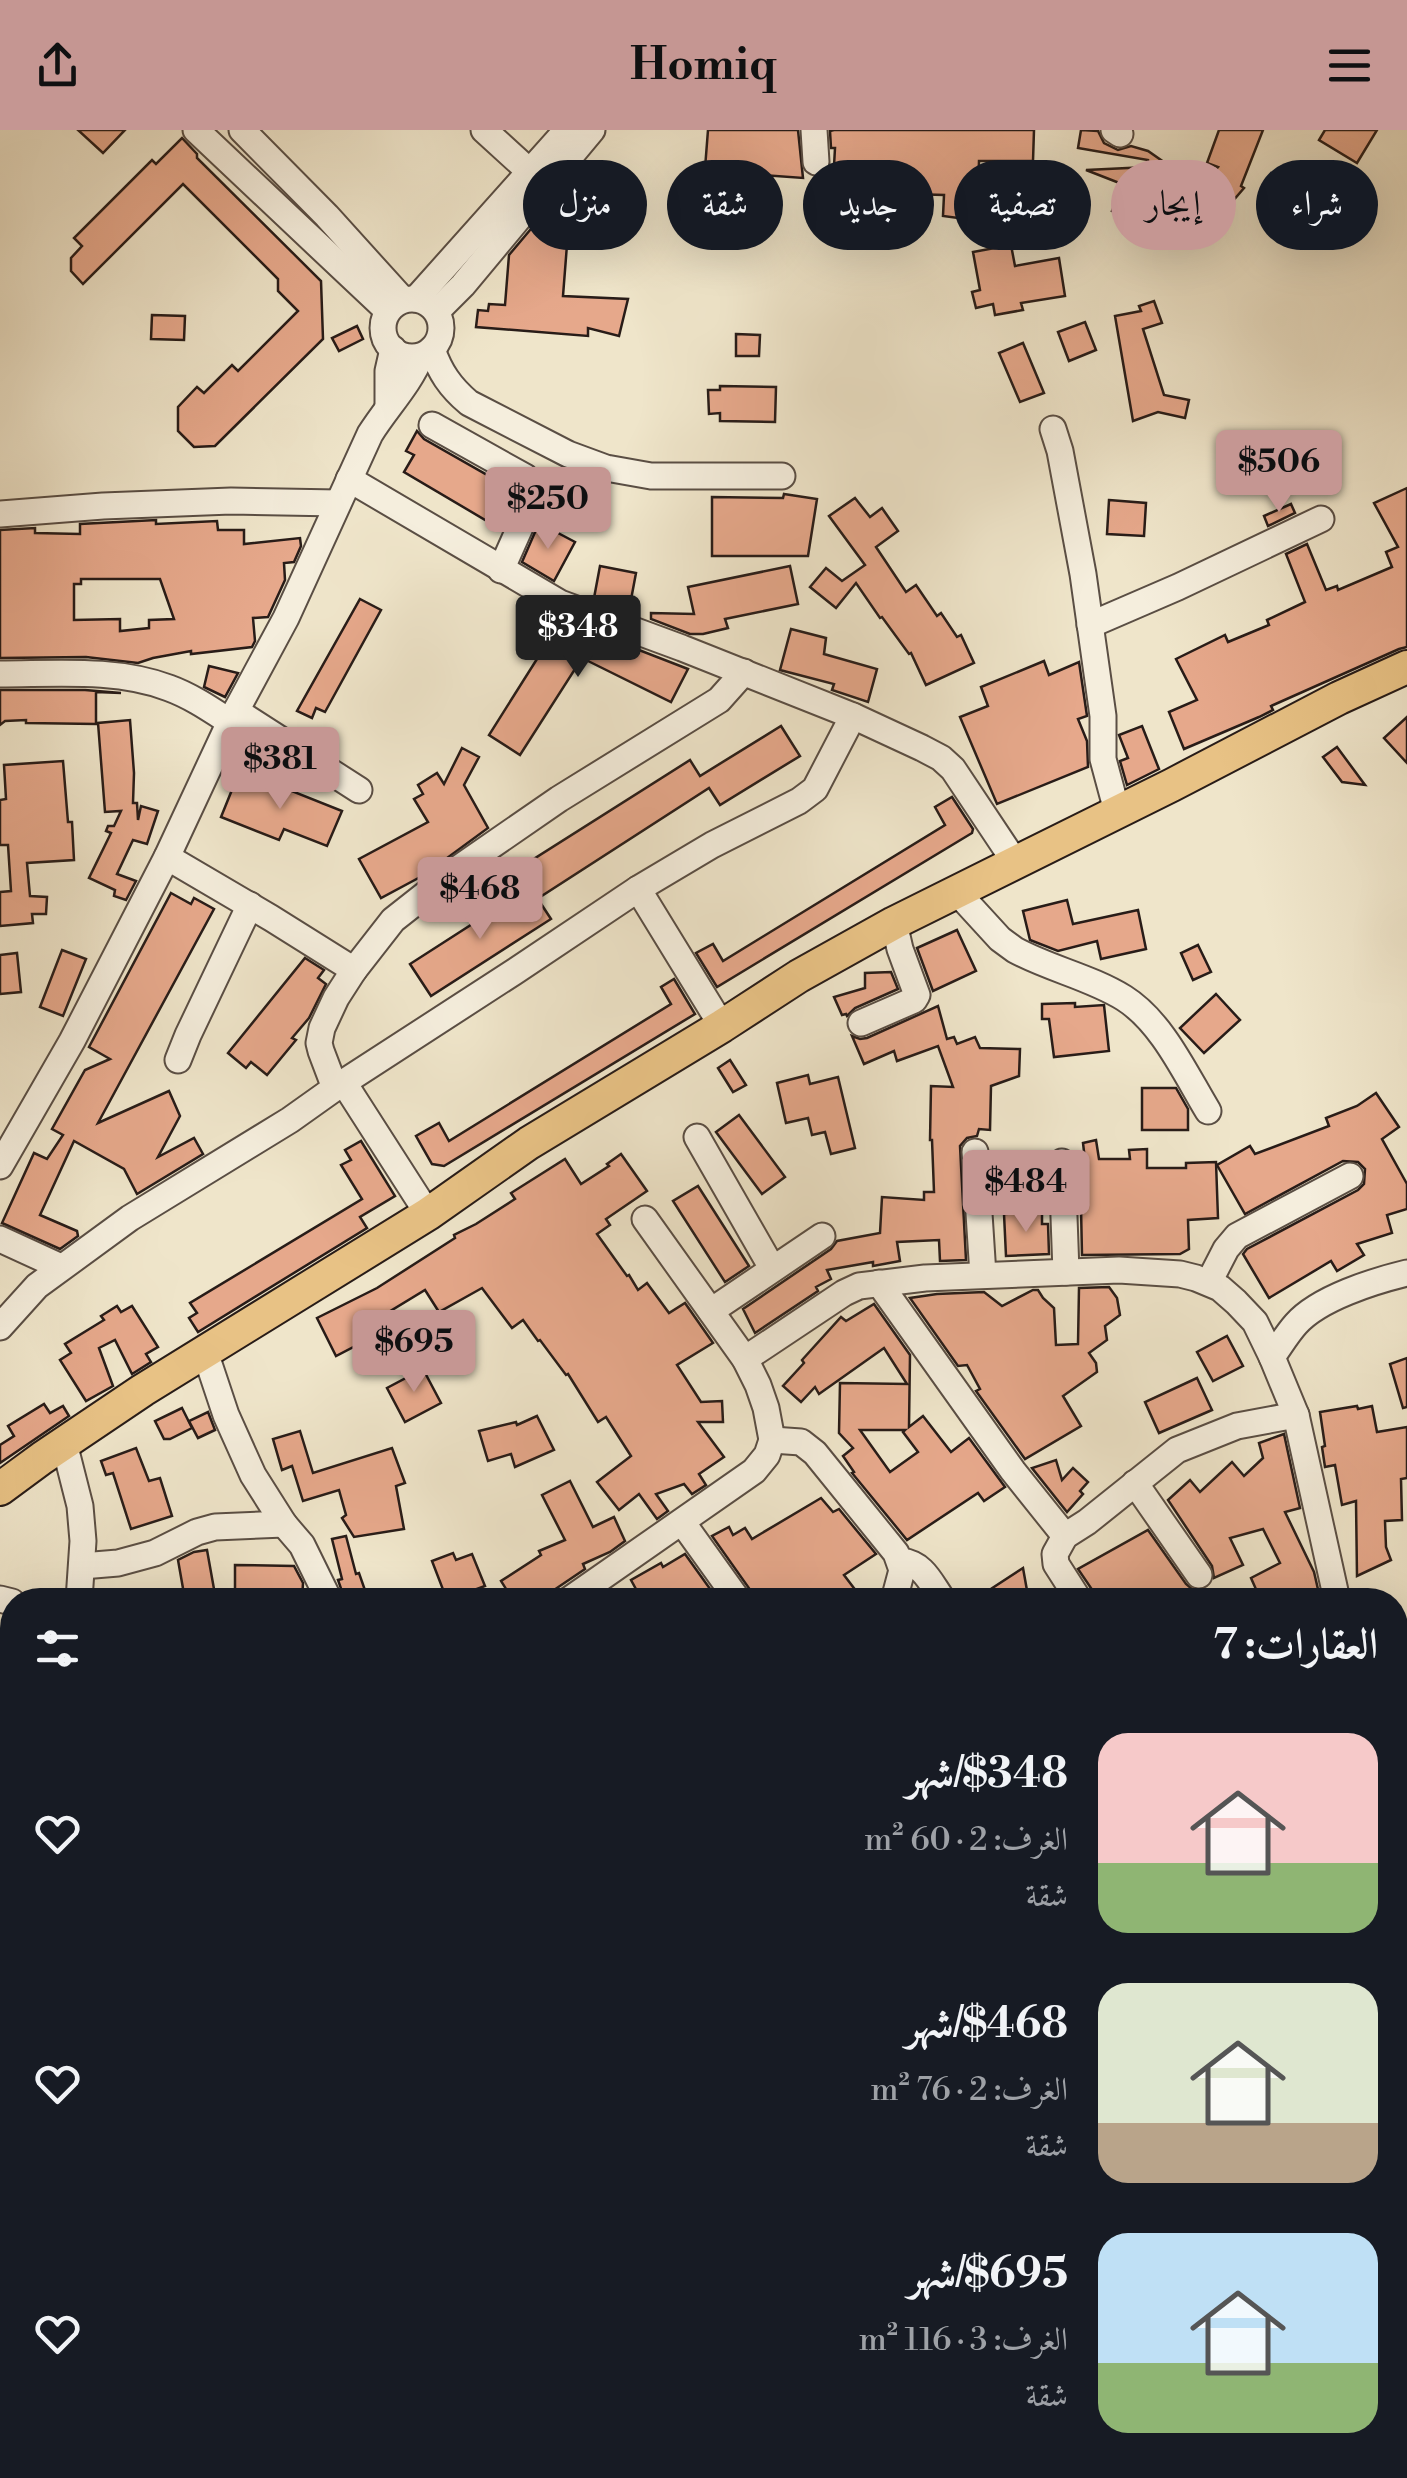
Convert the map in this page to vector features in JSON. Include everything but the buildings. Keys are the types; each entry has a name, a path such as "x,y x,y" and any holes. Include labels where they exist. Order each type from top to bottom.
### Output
{"main road":[{"path":"0,1489 143,1390 428,1214 529,1143 799,976 956,891 1407,667"}],"street":[{"path":"2,1155 72,1041 167,857 233,717 286,618 370,434 440,334 440,325 196,130"},
{"path":"242,130 411,305"},
{"path":"484,130 523,166"},
{"path":"541,160 568,130"},
{"path":"411,305 463,285 592,130"},
{"path":"814,130 816,160"},
{"path":"426,352 406,356 393,350 383,330 411,305 523,180"},
{"path":"388,406 388,370 393,350"},
{"path":"426,352 448,383 470,403 568,454 606,468 651,476 782,476"},
{"path":"432,425 525,476 533,486 533,498 502,570"},
{"path":"1053,429 1080,556 1103,716 1104,759 1117,811"},
{"path":"0,514 344,491 560,603 744,672 922,748 953,770 1015,862"},
{"path":"1090,625 1178,588 1321,519"},
{"path":"428,1214 326,1070 320,1043 322,1028 354,970 393,920 445,878 560,799 719,700 744,672"},
{"path":"0,674 75,674 144,681 233,717 359,790"},
{"path":"0,1326 37,1286 130,1218 290,1120 638,889 807,795 815,788 853,716"},
{"path":"167,857 354,970"},
{"path":"638,889 722,1026"},
{"path":"956,891 1015,950 1097,984 1147,1016 1208,1111"},
{"path":"178,1060 250,906"},
{"path":"861,1023 914,1000 917,995 894,923"},
{"path":"697,1137 772,1268"},
{"path":"975,1152 983,1275"},
{"path":"1062,1162 1066,1272"},
{"path":"1209,1282 1237,1236 1350,1176"},
{"path":"587,1588 754,1472 772,1440 766,1408 745,1358 645,1220"},
{"path":"710,1311 822,1236"},
{"path":"0,1238 62,1267"},
{"path":"745,1358 858,1286 983,1275 1118,1270 1180,1274 1209,1282 1255,1322 1296,1415 1334,1588"},
{"path":"1272,1357 1298,1322 1316,1308 1347,1292 1407,1273"},
{"path":"879,1283 1013,1472 1065,1536"},
{"path":"205,1352 232,1430 253,1475 284,1524 302,1544 323,1588"},
{"path":"1071,1588 1056,1564 1055,1554 1065,1536 1177,1450 1238,1426 1296,1415"},
{"path":"772,1440 801,1442 814,1453 901,1561 898,1588"},
{"path":"64,1442 80,1506 83,1540 79,1588"},
{"path":"1135,1483 1199,1574"},
{"path":"682,1522 729,1588"},
{"path":"82,1566 141,1557 214,1526 284,1524"},
{"path":"901,1561 914,1563 934,1588"}]}
